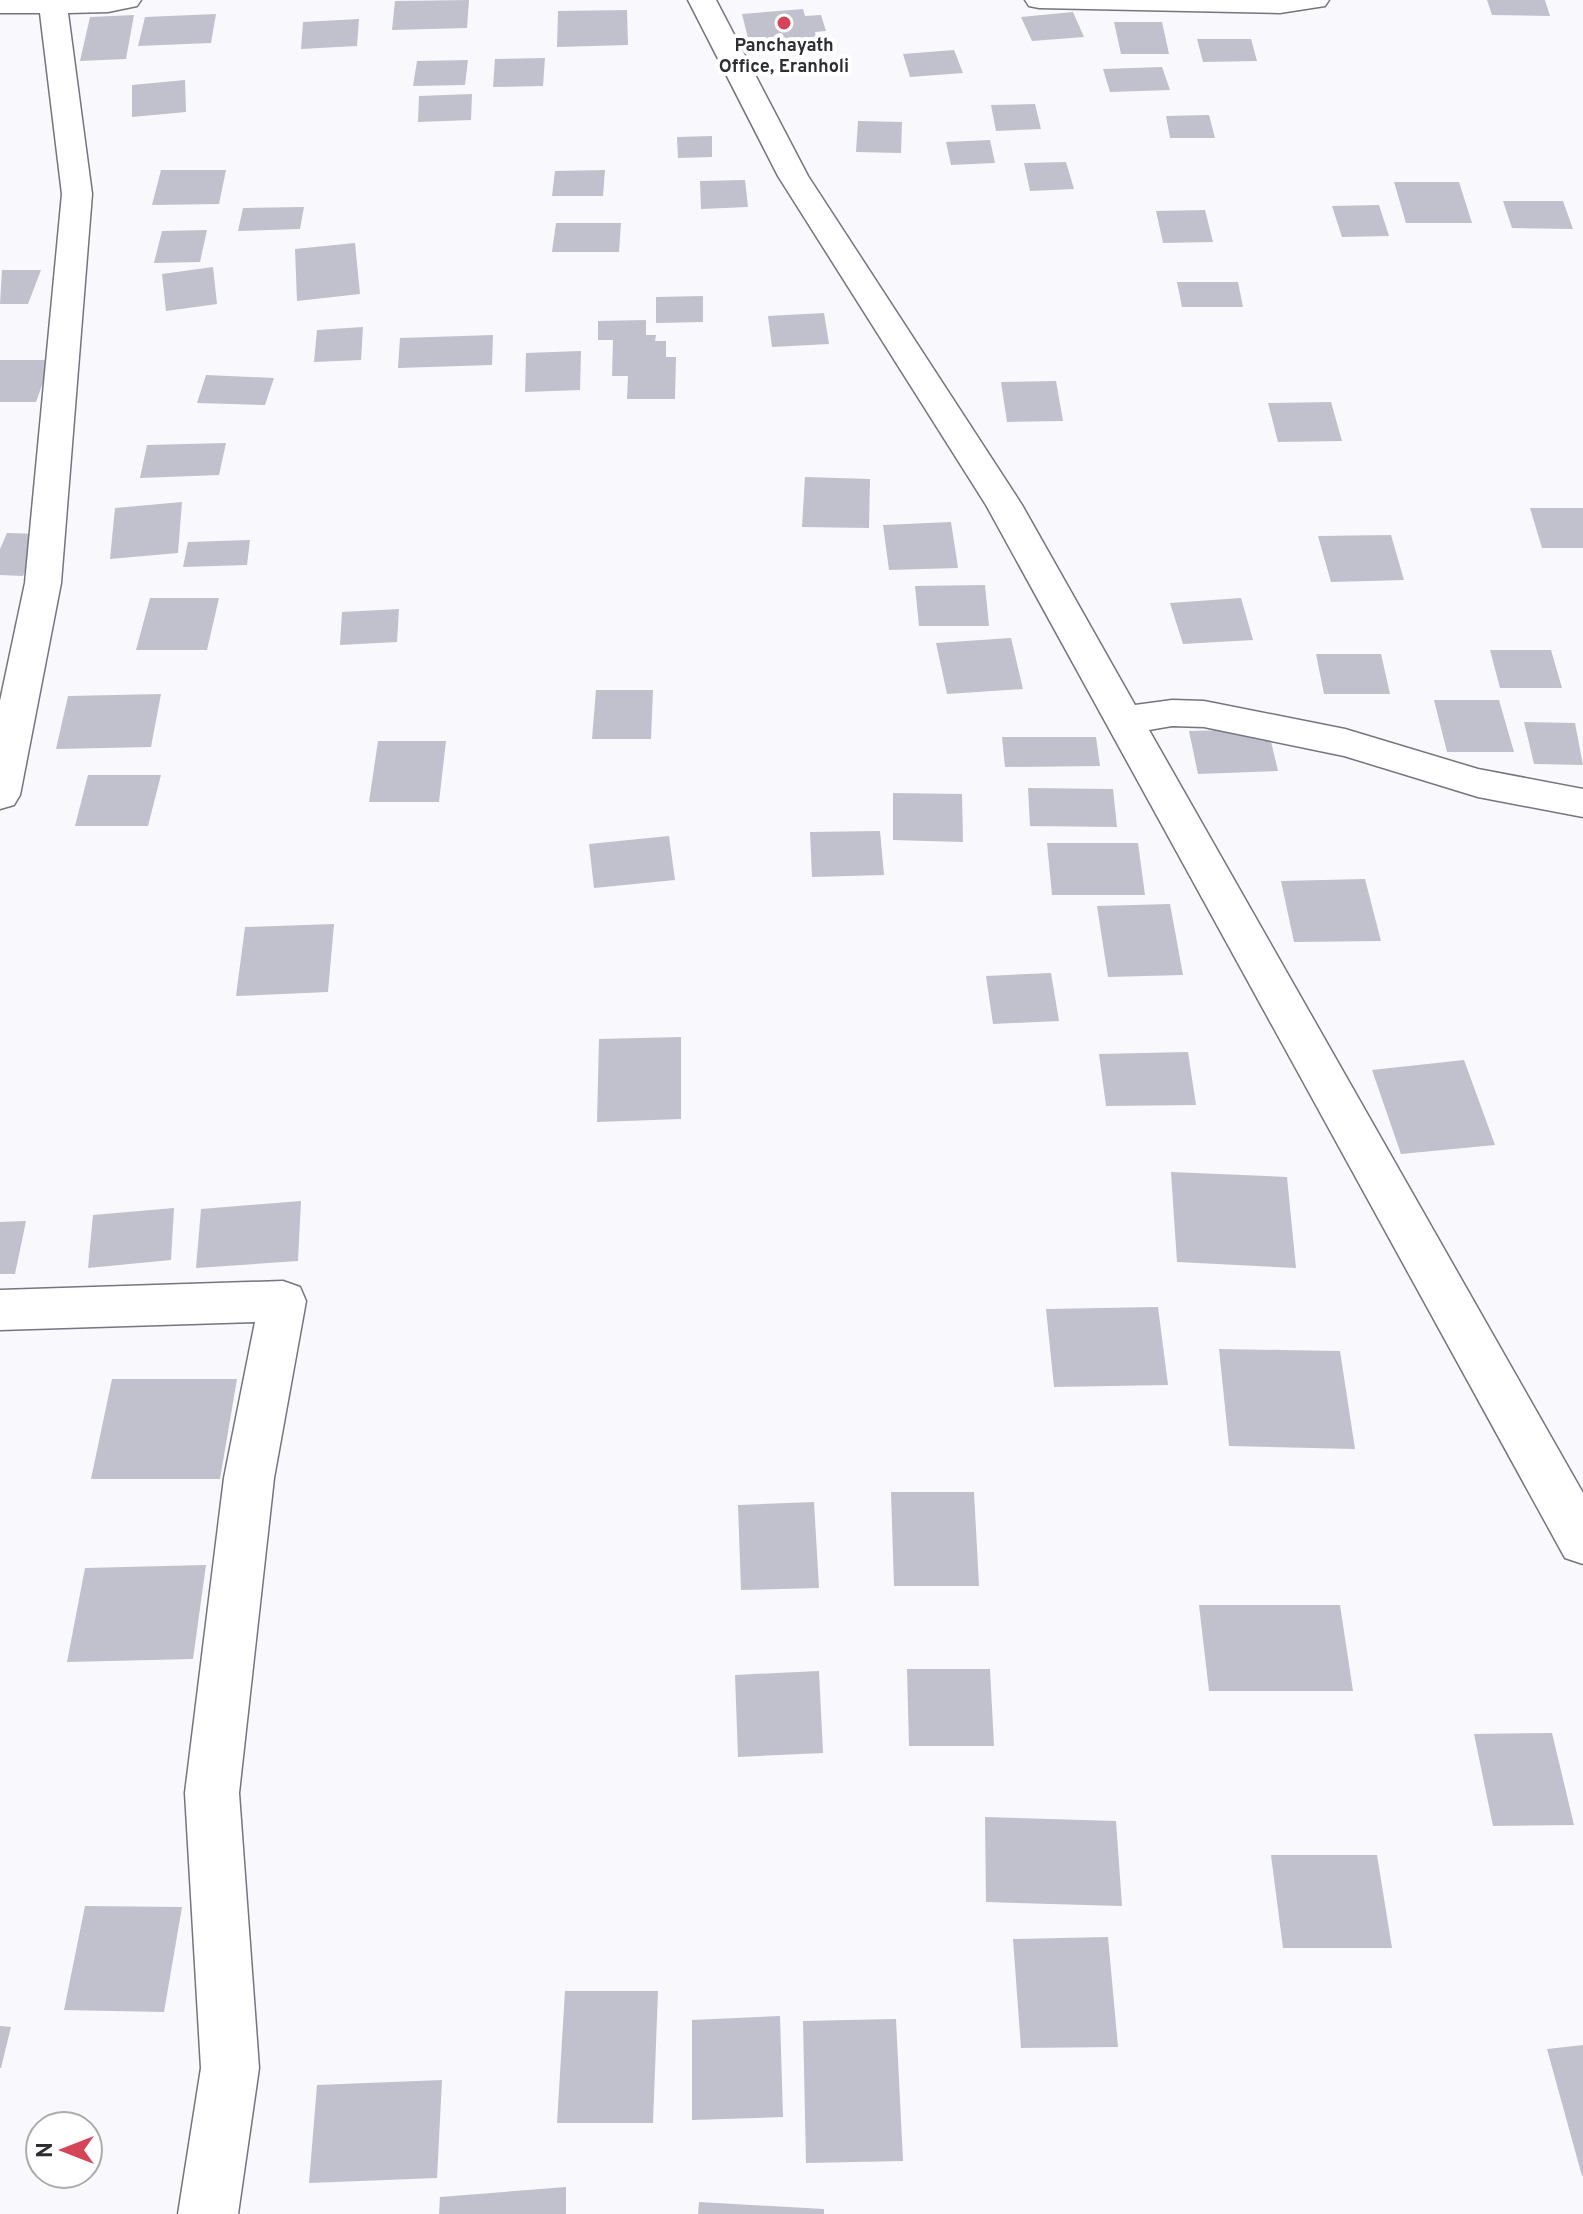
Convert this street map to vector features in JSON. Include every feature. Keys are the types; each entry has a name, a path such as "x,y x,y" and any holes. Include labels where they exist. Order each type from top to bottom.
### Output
{"street":[{"path":"0,5 108,4 127,0"},
{"path":"702,0 793,176 1004,505 1127,720 1583,1541"},
{"path":"1039,0 1208,5 1280,5 1315,0"},
{"path":"0,795 43,583 77,194 53,4"},
{"path":"1127,720 1172,713 1204,714 1345,743 1478,783 1583,803"},
{"path":"0,1310 283,1301 249,1478 212,1793 230,2068 208,2214"}],"building":[{"path":"469,0 467,28 392,30 395,1"},
{"path":"1487,0 1545,0 1550,16 1492,15"},
{"name":"Panchayath Office, Eranholi","path":"803,9 805,16 821,15 826,31 815,32 816,37 767,41 766,37 748,38 742,14"},
{"path":"627,10 628,45 557,47 558,11"},
{"path":"1073,12 1084,37 1032,41 1021,17"},
{"path":"216,14 211,43 138,46 145,17"},
{"path":"134,15 126,59 80,61 90,17"},
{"path":"359,19 357,46 301,49 303,22"},
{"path":"1114,22 1162,22 1169,54 1121,54"},
{"path":"1197,39 1251,39 1257,61 1203,62"},
{"path":"954,50 963,73 910,77 903,54"},
{"path":"545,58 543,86 493,87 495,59"},
{"path":"468,60 465,85 413,86 417,61"},
{"path":"1162,67 1170,90 1110,92 1103,69"},
{"path":"185,80 186,112 132,117 132,85"},
{"path":"472,94 471,120 418,122 419,96"},
{"path":"1035,104 1041,129 996,131 991,105"},
{"path":"1209,115 1215,138 1170,138 1166,116"},
{"path":"858,121 902,122 901,153 856,152"},
{"path":"712,136 712,157 678,158 677,137"},
{"path":"990,140 995,163 951,165 946,142"},
{"path":"1066,162 1074,189 1030,191 1024,163"},
{"path":"161,170 226,170 219,204 152,205"},
{"path":"605,170 603,196 552,196 555,171"},
{"path":"745,180 748,207 701,209 700,181"},
{"path":"1394,182 1459,182 1472,223 1406,223"},
{"path":"1503,201 1563,201 1573,229 1512,228"},
{"path":"1379,205 1389,236 1342,237 1332,206"},
{"path":"304,207 300,229 238,231 243,208"},
{"path":"1205,210 1213,242 1163,243 1156,211"},
{"path":"556,223 621,223 619,252 552,252"},
{"path":"207,230 200,262 154,263 162,231"},
{"path":"355,243 360,294 297,301 295,249"},
{"path":"213,267 217,304 166,311 162,274"},
{"path":"2,270 41,270 28,304 0,304"},
{"path":"1177,282 1238,282 1243,307 1182,307"},
{"path":"703,296 703,322 656,323 656,297"},
{"path":"824,313 829,344 772,347 768,316"},
{"path":"646,320 646,335 656,335 655,341 666,341 666,357 676,357 675,399 627,399 628,376 612,376 613,340 598,340 598,321"},
{"path":"363,327 361,360 314,362 317,330"},
{"path":"493,335 492,365 398,368 400,338"},
{"path":"581,351 580,390 525,392 526,353"},
{"path":"0,360 51,360 36,402 0,402"},
{"path":"206,375 274,378 265,405 197,403"},
{"path":"1056,381 1063,421 1007,422 1001,382"},
{"path":"1331,402 1342,441 1278,442 1268,403"},
{"path":"226,443 219,475 140,478 147,445"},
{"path":"805,477 870,479 869,528 802,527"},
{"path":"182,502 178,553 110,559 115,508"},
{"path":"1530,508 1583,508 1583,548 1542,548"},
{"path":"951,522 958,568 889,570 883,525"},
{"path":"7,533 40,534 23,576 0,575 0,549"},
{"path":"1391,535 1404,580 1331,582 1318,536"},
{"path":"250,540 247,565 183,567 188,542"},
{"path":"985,585 989,626 919,626 915,586"},
{"path":"150,598 219,598 207,650 136,650"},
{"path":"1241,598 1253,640 1183,644 1170,603"},
{"path":"399,609 397,642 340,645 342,612"},
{"path":"1011,638 1023,689 947,694 936,643"},
{"path":"1490,650 1551,650 1562,688 1500,688"},
{"path":"1316,654 1381,654 1390,694 1324,694"},
{"path":"596,690 653,690 651,739 592,739"},
{"path":"161,694 151,747 56,749 68,696"},
{"path":"1434,700 1499,700 1514,752 1447,752"},
{"path":"1524,722 1575,723 1583,765 1534,764"},
{"path":"1268,729 1278,771 1198,774 1189,731"},
{"path":"1002,737 1096,737 1100,766 1005,767"},
{"path":"378,741 446,741 439,802 369,802"},
{"path":"88,775 161,775 148,826 75,826"},
{"path":"1028,788 1113,789 1117,827 1030,826"},
{"path":"893,793 962,794 963,842 893,840"},
{"path":"880,831 884,875 812,877 810,832"},
{"path":"669,836 675,880 594,888 589,844"},
{"path":"1047,843 1138,843 1145,895 1052,895"},
{"path":"1365,879 1381,941 1294,942 1281,881"},
{"path":"1170,904 1183,975 1108,977 1097,906"},
{"path":"334,924 328,992 236,996 245,927"},
{"path":"1051,973 1059,1021 993,1024 986,976"},
{"path":"681,1037 681,1119 597,1122 599,1039"},
{"path":"1188,1052 1196,1105 1106,1106 1099,1054"},
{"path":"1464,1060 1495,1145 1401,1154 1372,1070"},
{"path":"1171,1172 1287,1177 1296,1268 1177,1262"},
{"path":"301,1201 298,1261 196,1268 201,1209"},
{"path":"174,1208 171,1260 88,1268 93,1215"},
{"path":"26,1221 15,1274 0,1274 0,1222"},
{"path":"1158,1307 1168,1385 1054,1387 1046,1309"},
{"path":"1219,1349 1340,1351 1355,1449 1229,1446"},
{"path":"112,1379 237,1379 220,1479 91,1479"},
{"path":"891,1492 974,1492 979,1586 894,1586"},
{"path":"814,1502 819,1588 741,1590 738,1505"},
{"path":"206,1565 193,1659 67,1662 85,1568"},
{"path":"1199,1605 1340,1605 1353,1691 1209,1691"},
{"path":"907,1669 990,1669 994,1746 909,1746"},
{"path":"819,1671 823,1753 738,1757 735,1675"},
{"path":"1552,1733 1574,1825 1493,1826 1474,1734"},
{"path":"985,1817 1116,1821 1122,1906 986,1902"},
{"path":"1271,1855 1377,1855 1392,1948 1283,1948"},
{"path":"85,1906 182,1907 164,2012 64,2010"},
{"path":"1108,1937 1118,2047 1021,2048 1013,1939"},
{"path":"565,1991 658,1991 653,2123 557,2123"},
{"path":"780,2016 783,2117 692,2120 692,2020"},
{"path":"896,2019 903,2161 806,2163 803,2021"},
{"path":"0,2026 11,2027 1,2068 0,2068"},
{"path":"1583,2045 1583,2176 1582,2176 1547,2049"},
{"path":"442,2080 437,2178 309,2183 317,2085"},
{"path":"566,2187 566,2214 439,2214 440,2197"},
{"path":"699,2202 824,2209 824,2214 698,2214"}],"place":[{"name":"Panchayath Office, Eranholi","path":"784,23"}]}
